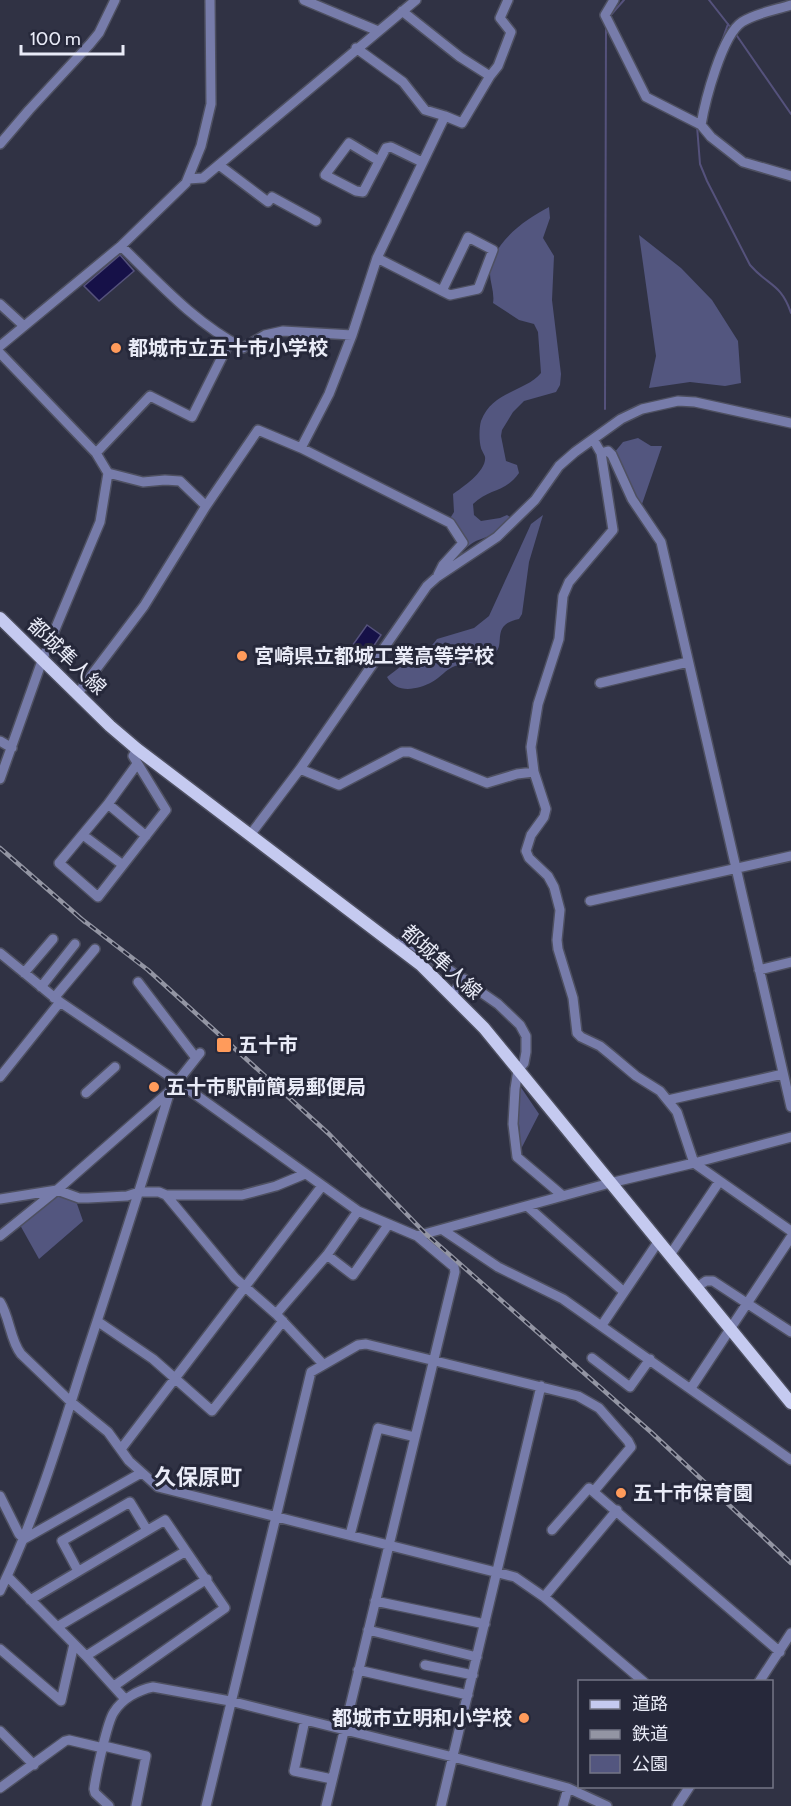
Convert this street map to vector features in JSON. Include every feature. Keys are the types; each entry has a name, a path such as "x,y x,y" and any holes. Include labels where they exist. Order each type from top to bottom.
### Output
{"main road":[{"name":"都城隼人線","path":"0,618 110,726 137,749 395,945 452,994 484,1028 791,1403"}],"street":[{"path":"0,144 99,33 115,0"},
{"path":"0,345 121,246 174,197 188,179 201,146 211,104 210,0"},
{"path":"304,0 378,31"},
{"path":"188,179 202,178 219,165 416,0"},
{"path":"356,48 403,82 425,110 462,123 498,66 511,32 500,18 508,0"},
{"path":"614,0 608,19 646,97 701,125 711,137 743,162 791,176"},
{"path":"701,125 728,38 740,23 749,18 791,5"},
{"path":"402,11 460,57 490,76"},
{"path":"301,448 329,394 352,335 377,258 445,116"},
{"path":"379,161 349,143 325,176 363,192 386,148 391,147 422,162"},
{"path":"219,165 268,202 272,197 316,221"},
{"path":"377,258 442,291 450,295 478,289 493,250 468,237 442,291"},
{"path":"121,246 183,308 243,348 265,334 283,330 352,335"},
{"path":"0,304 24,326"},
{"path":"96,453 150,396 192,417 230,340"},
{"path":"0,353 96,453 108,473 100,522 43,658 12,748 3,762 0,779"},
{"path":"436,577 497,537 535,500 559,466 621,419 642,409 678,402 695,402 791,423"},
{"path":"78,693 144,606 206,506 258,430 263,430 301,448 450,524 463,543 421,594 300,769 250,835"},
{"path":"593,439 601,453 613,530 569,582 563,596 560,639 541,693 531,747 534,772 546,809 544,817 531,835 526,851 529,858 548,876 554,887 560,910 558,949 573,998 577,1033 600,1046 636,1076 660,1090 677,1112 694,1163 791,1231"},
{"path":"601,453 608,451 612,455 632,499 661,542 791,1105"},
{"path":"108,473 143,482 180,481 206,506"},
{"path":"600,683 688,662"},
{"path":"0,741 12,748"},
{"path":"137,749 133,756 166,810 98,897 59,863 108,804 137,764"},
{"path":"300,769 339,785 397,754 410,752 487,783 517,774 534,772"},
{"path":"108,804 146,836"},
{"path":"82,834 123,865"},
{"path":"590,901 791,856"},
{"path":"24,974 54,939"},
{"path":"395,945 406,940 498,1004 520,1026 526,1036 526,1052 524,1063 518,1070 513,1124 517,1157 563,1196"},
{"path":"40,987 75,944"},
{"path":"0,1077 95,949"},
{"path":"0,953 57,1000 178,1082 358,1211 417,1236 454,1267 455,1272 326,1806"},
{"path":"759,970 791,962"},
{"path":"452,994 464,979"},
{"path":"0,1236 57,1190 170,1091 198,1056 138,982"},
{"path":"86,1093 115,1067"},
{"path":"668,1100 783,1074"},
{"path":"0,1591 24,1539 71,1402 170,1091"},
{"path":"417,1236 610,1183 791,1137"},
{"path":"166,1196 242,1195 276,1186 305,1174"},
{"path":"670,1255 719,1182"},
{"path":"121,1449 322,1186"},
{"path":"0,1199 57,1190 79,1198 159,1192 166,1196 245,1288 279,1317 323,1364"},
{"path":"527,1206 624,1292"},
{"path":"97,1321 153,1359 212,1411 358,1211"},
{"path":"327,1255 353,1275 388,1225"},
{"path":"443,1230 498,1267 563,1299 791,1460"},
{"path":"691,1388 791,1237"},
{"path":"602,1325 658,1242"},
{"path":"697,1287 706,1281 713,1281 791,1332"},
{"path":"0,1302 10,1322 16,1348 71,1402 108,1432 141,1473 158,1487 389,1544 498,1572 524,1581 642,1680"},
{"path":"206,1806 311,1372 358,1344 366,1344 568,1392 587,1400 608,1416 631,1447 594,1491"},
{"path":"592,1358 630,1387 650,1359"},
{"path":"441,1806 541,1386"},
{"path":"350,1535 378,1428 415,1437"},
{"path":"24,1539 141,1473"},
{"path":"552,1530 589,1488 780,1652"},
{"path":"0,1496 19,1534 24,1539"},
{"path":"78,1571 62,1541 130,1502 147,1530"},
{"path":"544,1597 617,1510"},
{"path":"30,1600 165,1520 225,1608 114,1686"},
{"path":"57,1627 186,1551"},
{"path":"7,1576 125,1699"},
{"path":"86,1656 207,1579"},
{"path":"375,1601 485,1624"},
{"path":"368,1630 477,1657"},
{"path":"760,1680 791,1633"},
{"path":"0,1649 61,1701 74,1644"},
{"path":"425,1665 473,1675"},
{"path":"358,1670 468,1695"},
{"path":"109,1806 95,1793 94,1789 113,1713 125,1699 153,1687 230,1701 453,1757 568,1788 607,1806"},
{"path":"305,1720 294,1771 332,1779"},
{"path":"0,1731 34,1765"},
{"path":"0,1788 69,1740 146,1756 136,1806"},
{"path":"563,1806 568,1788"},
{"path":"677,1806 689,1788"}],"green space":[{"path":"549,207 550,218 543,238 554,256 552,300 561,374 560,385 556,392 524,401 513,412 501,436 506,461 517,465 519,473 508,484 485,495 473,504 474,515 481,521 507,515 510,517 506,524 497,533 471,544 448,563 463,547 449,520 454,512 453,494 478,473 485,462 480,442 481,421 493,404 541,373 538,332 534,324 519,320 493,303 490,270 493,259 504,240 512,232"},
{"path":"639,235 681,268 712,300 738,341 741,383 725,386 690,382 649,388 656,356"},
{"path":"638,438 651,446 662,446 641,507 614,453 623,442"},
{"path":"543,515 529,562 522,614 519,619 510,622 502,630 495,653 481,660 452,667 435,680 420,687 401,688 391,682 387,677 404,664 420,660 437,639 474,628 489,616 531,524"},
{"path":"520,1086 539,1114 521,1149 517,1099"},
{"path":"57,1196 76,1201 83,1221 39,1259 20,1225"}],"shaded area":[{"path":"120,255 134,271 99,301 84,286"},
{"path":"367,625 381,635 367,656 352,646"}],"waterway":[{"path":"609,17 624,0"},
{"path":"709,0 731,28"},
{"path":"718,52 728,24"},
{"path":"605,409 606,25"},
{"path":"735,33 791,114"},
{"path":"697,121 700,109"},
{"path":"697,126 700,164 707,181 750,265 778,290 791,313"}],"railway":[{"path":"0,848 85,922"},
{"path":"79,917 148,970 329,1134 426,1234 652,1433 791,1563"}],"place":[{"name":"都城市立五十市小学校","path":"116,348"},
{"name":"宮崎県立都城工業高等学校","path":"242,656"},
{"name":"五十市","path":"224,1045"},
{"name":"五十市駅前簡易郵便局","path":"154,1087"},
{"name":"五十市保育園","path":"621,1493"},
{"name":"都城市立明和小学校","path":"524,1718"}],"district":[{"name":"久保原町","path":"198,1477"}]}
